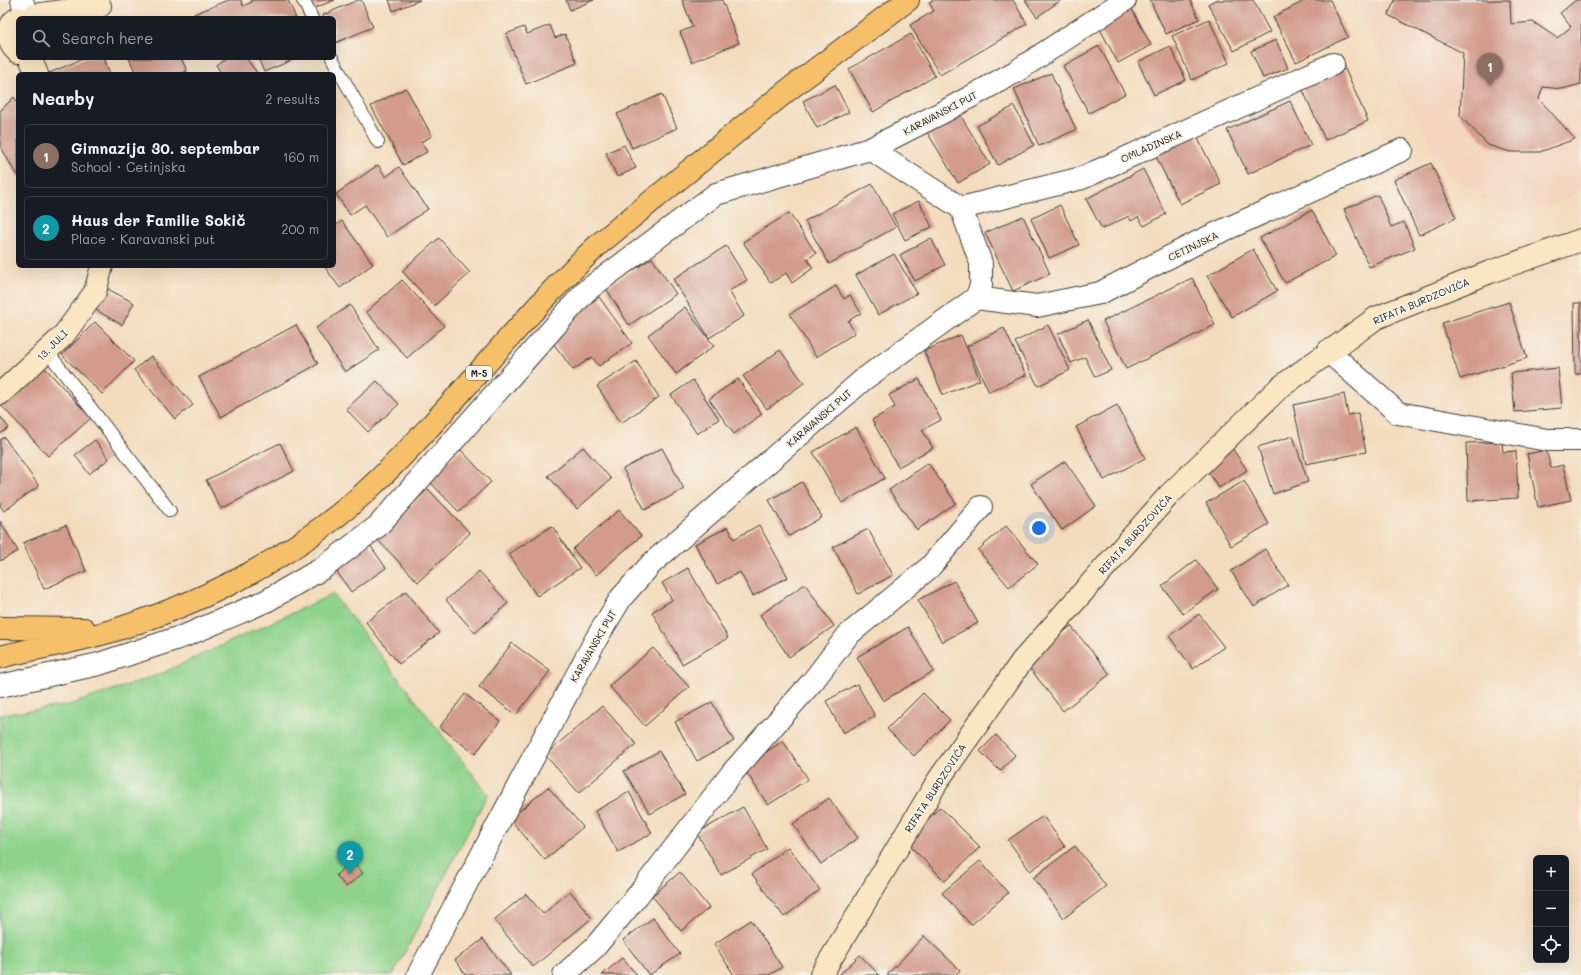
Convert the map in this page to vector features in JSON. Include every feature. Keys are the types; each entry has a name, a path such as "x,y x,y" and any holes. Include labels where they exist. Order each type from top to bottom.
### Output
{"main road":[{"name":"M-5","path":"0,656 119,629 182,606 238,581 291,549 338,515 375,482 416,440 570,271 599,244 788,90 908,0"},
{"path":"0,628 119,629"}],"street":[{"name":"KARAVANSKI PUT","path":"0,686 99,664 187,635 266,601 323,568 378,526 586,291 716,194 870,148 945,111 1015,72 1125,0"},
{"path":"26,14 108,3"},
{"path":"84,16 108,3"},
{"path":"10,49 8,32 16,19"},
{"path":"31,60 36,72"},
{"name":"OMLADINSKA","path":"962,208 1082,178 1333,64"},
{"path":"870,148 962,208 981,263 981,286 976,298"},
{"name":"CETINJSKA","path":"976,298 1037,306 1100,293 1202,240 1402,150"},
{"name":"RIFATA BURDZOVIĆA","path":"821,975 939,779 1022,661 1168,496 1279,388 1328,351 1376,318 1490,272 1581,240"},
{"name":"13. JULI","path":"0,394 63,336 95,292 101,268"},
{"name":"KARAVANSKI PUT","path":"418,975 596,639 621,598 652,563 864,379 976,298"},
{"path":"1328,351 1398,413 1547,440 1581,440"},
{"path":"564,975 595,947 638,895 732,773 813,681 848,635 930,567 981,507"}],"lane":[{"path":"303,0 311,16"},
{"path":"333,60 378,142"},
{"path":"47,351 170,510"}],"shaded area":[{"path":"1350,0 1581,0 1581,191 1549,207 1504,214 1447,171"}],"green space":[{"path":"333,594 488,794 393,975 0,975 0,715 69,705 160,674"}],"building":[{"path":"229,0 241,0 243,6 252,2 251,0 288,0 295,16 194,16 194,14"},
{"path":"308,0 335,0 312,9"},
{"path":"361,0 373,27 336,43 336,16 323,15"},
{"path":"389,0 420,0 393,11"},
{"path":"566,0 594,0 570,10"},
{"path":"682,0 722,0 739,43 692,62 680,32 693,27"},
{"path":"933,0 1013,0 1027,24 940,75 910,25 934,11 929,2"},
{"path":"1025,0 1061,0 1037,17"},
{"path":"1150,0 1190,0 1199,19 1166,34"},
{"path":"1215,0 1253,0 1270,32 1234,51 1208,4"},
{"path":"1306,0 1330,0 1348,37 1296,62 1273,17"},
{"path":"1395,0 1510,0 1511,24 1533,22 1557,38 1571,27 1560,13 1576,0 1581,0 1581,84 1562,89 1543,87 1539,99 1575,139 1540,152 1510,152 1488,145 1460,116 1463,53 1388,15"},
{"path":"1132,9 1151,45 1118,63 1099,27"},
{"path":"1209,19 1229,63 1192,80 1172,36"},
{"path":"550,25 555,38 565,34 577,63 526,84 506,34 524,27 527,34"},
{"path":"911,34 935,76 873,112 849,69"},
{"path":"1276,40 1288,68 1263,78 1251,51"},
{"path":"1099,46 1125,94 1089,113 1063,66"},
{"path":"1170,46 1186,80 1154,95 1138,62"},
{"path":"80,60 105,60 109,72 52,72"},
{"path":"130,60 182,60 187,71 185,72 135,72"},
{"path":"222,60 248,60 256,72 221,72 216,65"},
{"path":"259,60 292,60 264,72"},
{"path":"1345,69 1368,121 1325,140 1302,88"},
{"path":"1051,73 1076,130 1039,146 1014,89"},
{"path":"835,85 849,112 817,128 803,101"},
{"path":"406,88 432,136 421,142 427,152 403,165 371,106"},
{"path":"662,94 677,128 632,148 617,114"},
{"path":"14,97 16,100 16,174 0,145 0,111"},
{"path":"1290,101 1311,145 1248,174 1227,130"},
{"path":"1014,106 1034,145 998,165 977,126"},
{"path":"959,113 990,164 958,183 927,132"},
{"path":"1196,135 1221,184 1180,204 1155,155"},
{"path":"624,145 636,168 617,177 606,153"},
{"path":"1431,163 1456,218 1419,235 1394,180"},
{"path":"378,165 386,177 399,167 428,209 387,237 365,205 350,215 336,194"},
{"path":"1143,169 1166,214 1144,226 1138,217 1131,221 1129,216 1102,229 1086,199"},
{"path":"872,184 896,227 829,264 805,221"},
{"path":"1378,195 1391,227 1404,222 1415,248 1369,267 1344,209"},
{"path":"919,201 932,227 905,240 892,214"},
{"path":"1060,205 1079,245 1049,258 1031,219"},
{"path":"1312,210 1336,256 1285,283 1260,238"},
{"path":"789,213 816,253 807,259 813,268 792,283 786,273 771,283 743,242"},
{"path":"1023,216 1050,274 1013,291 985,233"},
{"path":"342,221 373,264 340,288 325,268 336,268 336,225"},
{"path":"439,238 470,273 434,306 402,271"},
{"path":"931,238 945,265 915,281 900,255"},
{"path":"726,246 747,280 729,291 744,316 709,338 673,279"},
{"path":"1253,249 1277,291 1232,317 1207,276"},
{"path":"894,254 917,293 878,315 856,275"},
{"path":"652,258 676,294 629,325 606,288"},
{"path":"1192,278 1215,325 1126,369 1103,321"},
{"path":"402,280 444,326 407,358 366,312"},
{"path":"836,286 844,299 850,295 861,313 848,321 855,333 816,357 790,314"},
{"path":"108,289 134,303 122,325 96,310"},
{"path":"599,297 632,343 599,366 592,357 573,370 551,340 570,327 566,321"},
{"path":"1509,302 1527,358 1460,379 1442,323"},
{"path":"1574,303 1581,303 1581,374 1575,374"},
{"path":"350,305 379,350 345,372 316,328"},
{"path":"685,307 714,346 676,374 648,335"},
{"path":"1088,320 1111,370 1095,377 1085,357 1071,363 1058,334"},
{"path":"95,322 134,361 102,394 62,355"},
{"path":"296,325 318,364 221,417 199,377"},
{"path":"1048,325 1070,370 1038,386 1015,342"},
{"path":"1004,328 1026,375 989,392 967,346"},
{"path":"961,335 980,380 943,395 924,351"},
{"path":"780,350 804,383 767,409 743,376"},
{"path":"151,356 193,405 175,419 134,370"},
{"path":"636,361 659,397 621,423 597,386"},
{"path":"44,367 91,418 48,456 1,405"},
{"path":"1558,368 1562,408 1515,412 1511,373"},
{"path":"738,379 762,414 734,434 709,399"},
{"path":"919,379 941,420 922,430 933,448 898,467 872,420 895,407 889,395"},
{"path":"693,380 719,419 697,434 671,395"},
{"path":"377,381 399,404 368,432 346,409"},
{"path":"1344,394 1348,415 1358,413 1366,452 1306,464 1293,405"},
{"path":"1117,405 1145,458 1104,480 1076,427"},
{"path":"0,416 9,428 0,434"},
{"path":"856,427 885,478 842,503 813,452"},
{"path":"1293,436 1308,482 1273,494 1258,447"},
{"path":"4,437 39,486 4,511 0,506 0,440"},
{"path":"95,440 109,459 89,474 75,455"},
{"path":"1502,442 1503,452 1516,451 1518,498 1468,501 1466,443"},
{"path":"280,443 294,471 221,509 206,480"},
{"path":"583,447 611,479 577,509 548,476"},
{"path":"662,448 684,489 645,510 623,469"},
{"path":"1232,448 1247,470 1219,488 1205,467"},
{"path":"461,450 491,482 459,512 428,480"},
{"path":"1546,450 1551,468 1563,465 1571,500 1538,507 1527,454"},
{"path":"1065,461 1096,506 1062,530 1031,484"},
{"path":"928,463 956,503 917,530 889,490"},
{"path":"1244,481 1269,524 1231,546 1206,503"},
{"path":"802,482 822,517 789,536 769,500"},
{"path":"428,489 470,533 418,582 376,538"},
{"path":"619,510 641,536 596,575 573,549"},
{"path":"0,521 18,551 0,561"},
{"path":"66,525 86,571 44,589 23,543"},
{"path":"759,525 788,577 753,596 740,572 717,584 695,544 728,527 734,539"},
{"path":"552,526 580,568 537,596 509,554"},
{"path":"1006,526 1038,564 1009,587 978,550"},
{"path":"868,529 893,575 858,594 833,547"},
{"path":"370,545 386,568 351,592 335,569"},
{"path":"1265,549 1288,585 1254,607 1231,571"},
{"path":"1196,560 1218,589 1183,614 1162,586"},
{"path":"688,568 728,638 682,664 652,612 672,600 662,583"},
{"path":"479,571 508,603 475,633 446,600"},
{"path":"954,581 978,623 942,642 918,600"},
{"path":"805,584 834,626 789,657 760,615"},
{"path":"406,591 439,633 399,664 366,622"},
{"path":"1199,614 1224,647 1193,669 1169,636"},
{"path":"1071,626 1110,674 1063,711 1025,662"},
{"path":"908,627 934,671 883,701 857,657"},
{"path":"512,643 550,671 516,715 479,687"},
{"path":"653,648 689,687 645,726 609,686"},
{"path":"857,684 875,716 843,733 826,701"},
{"path":"923,693 950,720 914,756 887,729"},
{"path":"465,694 500,721 475,754 440,727"},
{"path":"712,702 734,741 697,761 675,722"},
{"path":"602,706 636,744 579,793 545,755"},
{"path":"996,735 1015,755 1000,771 980,751"},
{"path":"783,741 808,779 768,805 743,767"},
{"path":"659,751 685,794 650,814 624,771"},
{"path":"548,787 583,827 545,860 510,819"},
{"path":"629,792 652,833 618,852 595,811"},
{"path":"829,798 858,838 821,864 793,824"},
{"path":"743,807 767,849 721,875 697,833"},
{"path":"940,807 980,847 945,881 905,841"},
{"path":"1043,816 1065,847 1030,871 1008,840"},
{"path":"1075,846 1106,886 1064,918 1033,878"},
{"path":"788,847 820,890 784,917 752,874"},
{"path":"352,861 363,873 346,887 336,875"},
{"path":"980,861 1008,893 971,925 942,893"},
{"path":"680,872 709,908 681,931 652,896"},
{"path":"570,891 592,918 533,967 494,920 526,894 543,914"},
{"path":"653,918 680,954 649,975 623,940"},
{"path":"751,920 782,967 769,975 734,975 714,944"},
{"path":"924,936 960,970 956,975 887,975"},
{"path":"483,939 511,975 466,975 455,960"},
{"path":"860,955 879,975 839,975"},
{"path":"622,958 637,975 602,975"}],"place":[{"name":"Gimnazija 30. septembar","path":"1490,86"},
{"name":"Haus der Familie Sokič","path":"350,874"}]}
